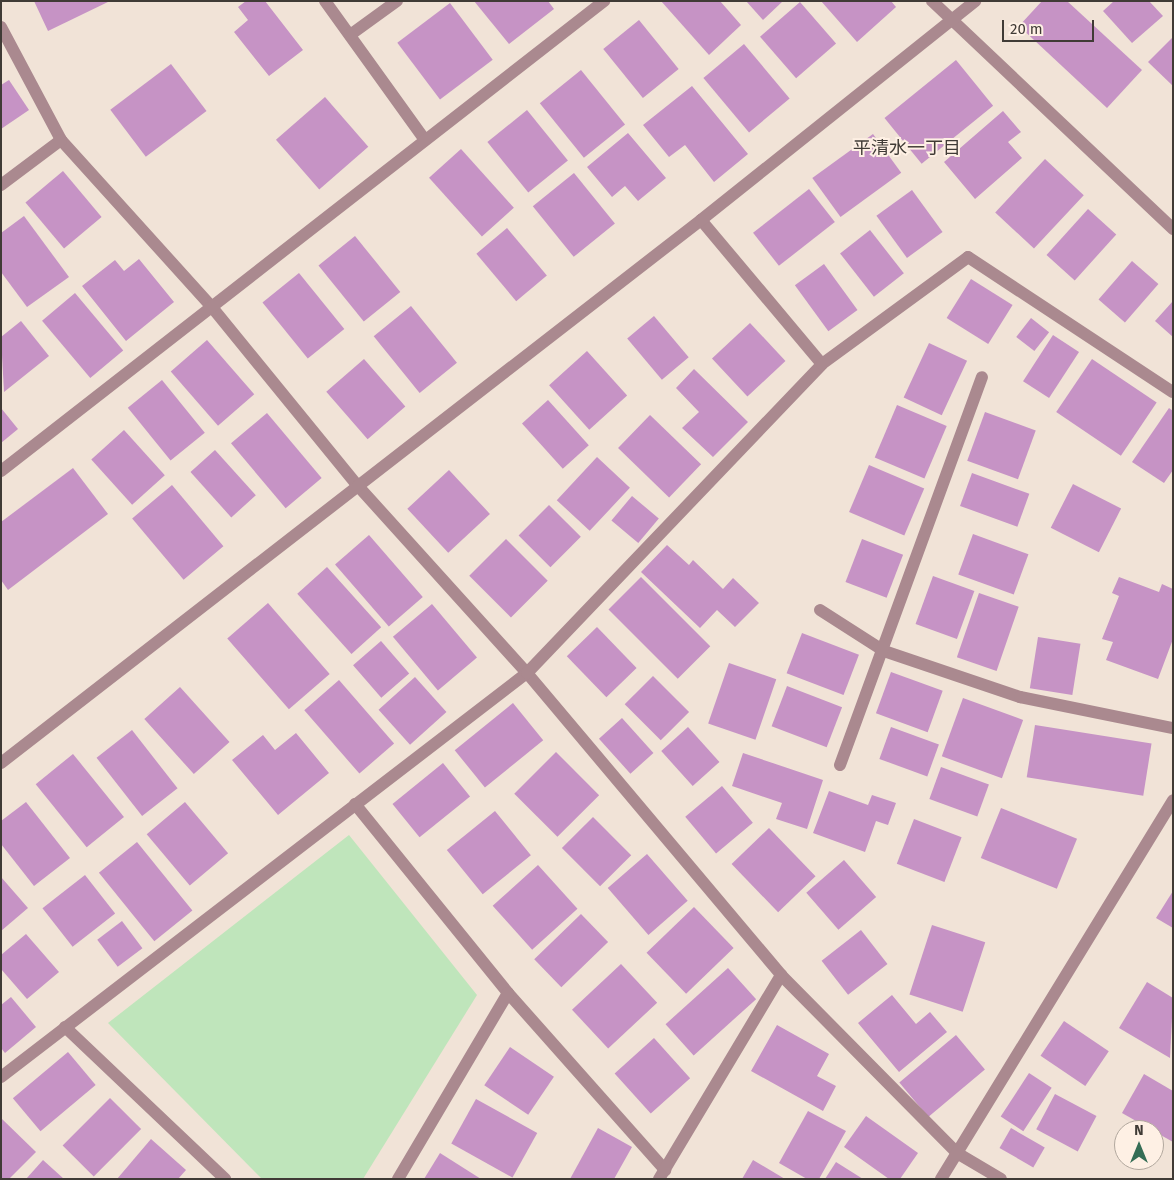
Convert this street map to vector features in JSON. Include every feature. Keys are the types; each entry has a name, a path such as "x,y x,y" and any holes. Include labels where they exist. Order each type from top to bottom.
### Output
{"street":[{"path":"325,1 424,140"},
{"path":"350,35 396,1"},
{"path":"1,471 604,1"},
{"path":"932,1 1173,229"},
{"path":"1,763 701,220 952,21 974,1"},
{"path":"1,27 61,140 211,306 358,486 527,673 781,975 957,1153 1001,1179"},
{"path":"1,185 61,140"},
{"path":"701,220 822,364"},
{"path":"1,1077 527,673 822,364 968,257 1173,392"},
{"path":"840,765 884,650 982,377"},
{"path":"820,610 884,650 1020,697 1173,728"},
{"path":"941,1179 1173,800"},
{"path":"355,804 508,993 662,1174 781,975"},
{"path":"398,1179 508,993"},
{"path":"65,1027 225,1179"}],"green space":[{"path":"349,835 477,995 363,1179 262,1179 108,1023"}],"building":[{"path":"34,1 110,1 48,31"},
{"path":"246,1 265,1 303,50 269,76 234,32 248,20 238,7"},
{"path":"474,1 548,1 554,9 509,44"},
{"path":"661,1 720,1 741,25 709,55"},
{"path":"746,1 783,1 763,20"},
{"path":"821,1 891,1 896,7 857,42"},
{"path":"1042,1 1067,1 1142,70 1107,108 1019,26"},
{"path":"1114,1 1149,1 1163,16 1132,43 1103,11"},
{"path":"800,2 836,44 796,78 760,37"},
{"path":"450,3 493,60 440,99 397,43"},
{"path":"639,20 679,69 643,98 603,49"},
{"path":"1173,37 1173,86 1148,62"},
{"path":"744,44 790,98 749,132 703,78"},
{"path":"956,60 993,106 922,164 885,118"},
{"path":"171,64 207,111 146,157 110,110"},
{"path":"581,70 625,124 584,158 540,103"},
{"path":"9,80 29,110 1,129 1,85"},
{"path":"692,86 748,154 714,182 685,145 669,157 643,125"},
{"path":"325,97 368,147 319,189 276,140"},
{"path":"527,110 568,161 528,193 487,142"},
{"path":"1003,111 1021,132 1008,142 1022,158 975,199 944,162"},
{"path":"628,133 666,178 638,201 625,186 612,197 587,167"},
{"path":"873,134 901,173 841,217 812,178"},
{"path":"461,149 514,208 482,236 429,178"},
{"path":"1045,159 1084,195 1034,249 995,212"},
{"path":"63,171 102,217 64,248 25,202"},
{"path":"574,173 615,224 574,257 533,206"},
{"path":"809,189 835,222 779,266 753,233"},
{"path":"912,190 943,232 907,258 876,216"},
{"path":"1088,209 1116,234 1075,281 1047,255"},
{"path":"24,216 69,277 27,307 1,272 1,233"},
{"path":"507,228 547,275 516,301 476,254"},
{"path":"870,230 904,273 874,297 840,253"},
{"path":"355,236 400,292 364,322 318,266"},
{"path":"139,259 174,302 126,341 82,286 115,260 124,271"},
{"path":"1132,261 1158,284 1125,322 1099,299"},
{"path":"824,264 858,310 828,331 795,285"},
{"path":"299,273 344,329 308,359 262,303"},
{"path":"971,279 1013,305 988,344 947,318"},
{"path":"75,293 123,350 90,378 42,321"},
{"path":"1173,301 1173,337 1155,321"},
{"path":"411,306 457,363 420,393 374,336"},
{"path":"654,316 689,357 662,380 627,338"},
{"path":"1031,318 1049,332 1034,351 1016,337"},
{"path":"21,321 49,356 4,392 1,337"},
{"path":"750,323 785,361 747,396 712,358"},
{"path":"1053,335 1079,352 1049,398 1023,381"},
{"path":"207,340 254,394 218,426 171,371"},
{"path":"929,343 967,361 942,415 904,397"},
{"path":"587,351 627,396 589,430 549,385"},
{"path":"364,359 405,407 368,439 326,392"},
{"path":"1092,359 1157,403 1121,456 1056,412"},
{"path":"694,369 748,422 713,457 682,428 699,412 676,388"},
{"path":"162,380 205,433 171,461 128,408"},
{"path":"548,400 589,445 563,469 522,423"},
{"path":"897,405 947,426 924,479 875,457"},
{"path":"1,408 18,429 1,443"},
{"path":"1169,408 1173,411 1173,470 1164,483 1132,462"},
{"path":"985,412 1036,430 1018,479 967,461"},
{"path":"267,413 322,478 286,508 231,443"},
{"path":"650,415 701,464 669,497 618,448"},
{"path":"124,430 165,475 132,505 91,459"},
{"path":"215,450 256,495 231,517 190,472"},
{"path":"597,457 630,488 590,531 557,500"},
{"path":"869,465 924,488 904,535 849,512"},
{"path":"73,468 108,514 8,590 1,580 1,522"},
{"path":"449,470 490,514 448,553 407,509"},
{"path":"972,473 1029,494 1017,527 960,506"},
{"path":"1073,484 1121,509 1099,552 1051,528"},
{"path":"172,485 223,546 184,580 132,518"},
{"path":"632,496 659,518 638,543 611,521"},
{"path":"549,505 581,537 550,567 519,535"},
{"path":"973,534 1028,554 1014,595 958,574"},
{"path":"369,535 423,597 389,626 335,565"},
{"path":"506,539 548,581 511,617 469,576"},
{"path":"862,539 903,555 887,598 846,582"},
{"path":"667,545 689,565 693,560 723,589 733,578 759,603 735,627 717,610 700,628 641,572"},
{"path":"327,567 381,627 351,654 297,594"},
{"path":"933,576 974,591 957,639 916,624"},
{"path":"641,577 710,646 678,679 608,610"},
{"path":"1119,577 1159,592 1162,584 1173,589 1173,639 1158,679 1106,660 1113,642 1102,639 1119,596 1112,593"},
{"path":"979,593 1019,607 997,671 957,657"},
{"path":"268,603 330,674 289,709 227,638"},
{"path":"432,604 477,658 438,690 393,637"},
{"path":"597,627 637,668 606,697 567,656"},
{"path":"802,633 859,655 844,695 787,673"},
{"path":"1038,637 1080,644 1072,695 1030,688"},
{"path":"381,641 409,673 381,698 353,665"},
{"path":"729,663 776,679 755,740 708,724"},
{"path":"891,672 943,691 928,732 876,713"},
{"path":"653,676 689,712 661,740 625,704"},
{"path":"415,677 446,712 410,745 379,710"},
{"path":"339,680 394,743 359,774 304,710"},
{"path":"787,686 842,707 827,747 772,726"},
{"path":"180,687 230,742 194,774 144,719"},
{"path":"963,698 1023,720 1002,778 942,756"},
{"path":"513,703 543,740 485,788 455,750"},
{"path":"622,718 653,753 630,774 599,739"},
{"path":"1035,725 1152,743 1143,796 1027,777"},
{"path":"688,727 719,762 693,786 661,751"},
{"path":"891,727 939,744 927,776 879,759"},
{"path":"132,730 178,788 142,816 97,758"},
{"path":"296,733 329,773 278,815 232,760 263,735 275,750"},
{"path":"556,752 599,795 557,837 514,794"},
{"path":"743,753 823,780 807,829 776,819 782,803 732,786"},
{"path":"73,754 124,817 87,847 36,784"},
{"path":"443,763 470,796 420,837 392,804"},
{"path":"941,767 989,784 977,816 929,799"},
{"path":"722,786 753,823 716,854 685,817"},
{"path":"829,791 868,805 872,795 896,803 888,825 876,821 865,852 813,833"},
{"path":"26,802 70,858 34,886 1,844 1,821"},
{"path":"185,802 228,853 190,885 147,834"},
{"path":"1001,808 1077,839 1057,889 981,858"},
{"path":"495,811 531,855 483,894 447,850"},
{"path":"593,817 631,855 600,886 562,848"},
{"path":"914,819 962,837 944,882 897,864"},
{"path":"769,828 816,876 778,912 732,864"},
{"path":"137,842 192,910 154,941 99,873"},
{"path":"647,854 688,901 648,935 608,888"},
{"path":"844,860 876,897 838,930 806,893"},
{"path":"538,865 577,909 532,950 493,906"},
{"path":"85,875 115,914 73,947 42,908"},
{"path":"1,877 28,908 1,931"},
{"path":"1173,891 1173,928 1156,918"},
{"path":"694,907 734,948 686,994 647,953"},
{"path":"581,914 608,942 561,987 534,959"},
{"path":"122,921 142,948 118,967 97,940"},
{"path":"932,925 985,942 963,1012 909,994"},
{"path":"861,930 887,964 848,995 822,961"},
{"path":"26,934 59,972 27,999 1,969 1,955"},
{"path":"621,964 657,1003 608,1048 572,1010"},
{"path":"728,968 756,999 694,1055 666,1024"},
{"path":"1147,982 1173,998 1170,1058 1119,1028"},
{"path":"892,995 916,1024 930,1012 947,1032 899,1072 858,1023"},
{"path":"11,997 36,1027 5,1053 1,1048 1,1005"},
{"path":"1064,1021 1109,1051 1085,1086 1041,1056"},
{"path":"777,1025 829,1054 817,1076 836,1086 823,1111 751,1071"},
{"path":"956,1035 985,1069 928,1117 899,1083"},
{"path":"654,1038 690,1078 651,1114 615,1073"},
{"path":"510,1047 554,1077 528,1115 484,1085"},
{"path":"68,1052 96,1085 40,1131 13,1098"},
{"path":"1029,1073 1052,1088 1023,1131 1001,1117"},
{"path":"1144,1074 1173,1091 1173,1142 1164,1137 1164,1120 1134,1120 1122,1113"},
{"path":"1055,1094 1096,1116 1078,1151 1036,1129"},
{"path":"110,1098 141,1129 94,1176 63,1145"},
{"path":"476,1099 537,1133 512,1178 451,1144"},
{"path":"808,1111 846,1131 819,1179 807,1179 779,1163"},
{"path":"866,1116 918,1153 900,1179 889,1179 844,1147"},
{"path":"1,1118 36,1152 9,1179 1,1179"},
{"path":"598,1128 632,1147 614,1179 570,1179"},
{"path":"1011,1128 1045,1148 1033,1167 1000,1148"},
{"path":"151,1139 186,1170 178,1179 117,1179"},
{"path":"440,1153 481,1179 424,1179"},
{"path":"43,1160 64,1179 26,1179"},
{"path":"753,1160 785,1179 742,1179"},
{"path":"836,1162 863,1179 825,1179"}],"district":[{"name":"平清水一丁目","path":"907,148"}]}
